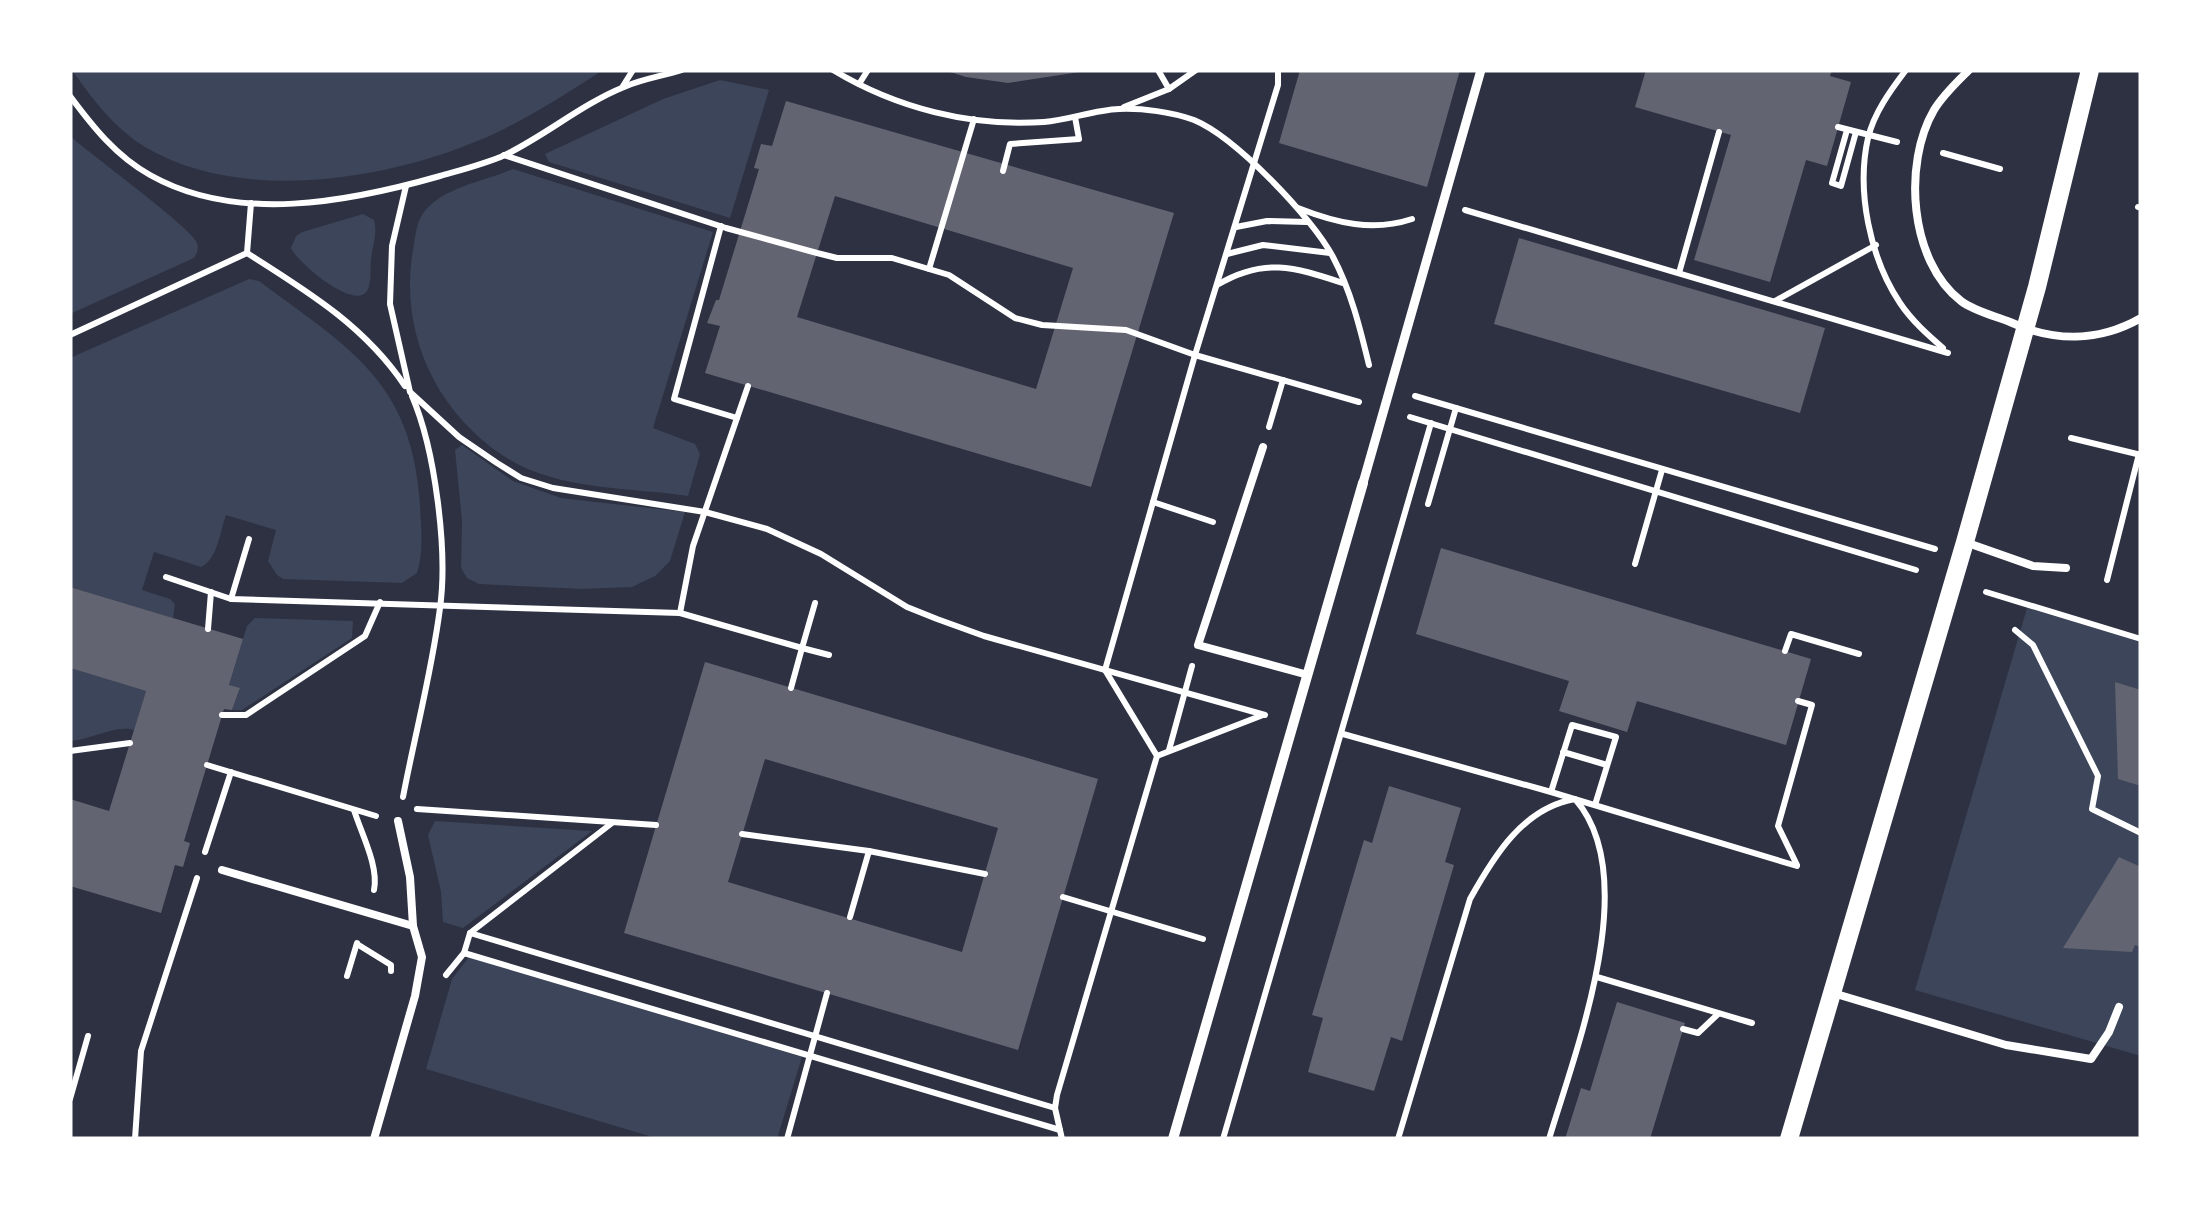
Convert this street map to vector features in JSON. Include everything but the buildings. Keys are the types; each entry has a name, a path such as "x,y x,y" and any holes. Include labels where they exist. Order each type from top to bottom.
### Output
{"street":[{"path":"1173,1139 1481,70"},
{"path":"1790,1139 2025,329 2090,70"}],"lane":[{"path":"1969,70 1934,110 1915,169 1918,228 1944,282 1962,301 2025,329 2063,338 2101,336 2141,318"},
{"path":"1263,446 1198,645 1308,675"},
{"path":"1965,542 2033,566 2066,568"},
{"path":"374,1139 416,996 422,957 413,926 410,877 398,821"},
{"path":"222,870 413,926"},
{"path":"1833,993 2006,1045 2091,1059 2109,1032 2119,1006"}],"path":[{"path":"623,87 633,70"},
{"path":"70,96 110,145 151,176 209,196 251,203 324,200 406,186 504,155 623,87 682,70"},
{"path":"834,70 906,105 1018,122 1118,109 1169,89 1196,70"},
{"path":"858,84 868,70"},
{"path":"1158,70 1169,89"},
{"path":"464,954 1061,1135 1056,1108 1157,756 1105,670 1195,355 1278,85 1278,70"},
{"path":"70,108 81,111"},
{"path":"1118,109 1194,120 1231,144 1297,208 1330,252 1345,284 1376,383 1923,544"},
{"path":"1003,171 1010,144 1080,140 1075,117"},
{"path":"928,268 974,118"},
{"path":"1847,130 1832,183 1841,186 1856,132"},
{"path":"1679,273 1719,132"},
{"path":"504,155 721,226 837,258 892,258 928,268 967,285 1016,318 1042,325 1126,330 1195,355 1916,570"},
{"path":"406,186 392,246 390,304 435,487 441,605 401,808 656,826"},
{"path":"247,253 251,203"},
{"path":"1297,208 1345,224 1372,226 1398,224 1442,204 1948,353"},
{"path":"1234,227 1277,220 1308,222"},
{"path":"721,226 674,399 736,418"},
{"path":"1226,255 1263,245 1330,252"},
{"path":"1774,302 1876,245"},
{"path":"247,253 340,314 387,359 410,392 460,437 522,478 592,495 705,512 787,537 920,612 984,636 1265,715 1157,756"},
{"path":"70,335 247,253"},
{"path":"1216,286 1257,267 1281,266 1345,284"},
{"path":"1263,446 1282,380"},
{"path":"680,613 693,546 748,386"},
{"path":"1428,504 1456,408"},
{"path":"1224,1139 1431,423"},
{"path":"2070,438 2140,455 2108,580"},
{"path":"1636,564 1662,470"},
{"path":"1152,502 1236,529"},
{"path":"231,599 249,540"},
{"path":"166,577 231,599 680,613 829,654"},
{"path":"208,629 211,592"},
{"path":"1986,592 2141,639"},
{"path":"222,715 246,715 365,636 380,602"},
{"path":"790,688 815,602"},
{"path":"2015,630 2033,645 2098,776 2092,809 2141,833"},
{"path":"1785,651 1790,634 1860,654"},
{"path":"1168,752 1198,645"},
{"path":"1342,734 1798,866 1778,826 1812,705 1798,701"},
{"path":"1551,792 1572,724 1593,726 1616,737 1595,805"},
{"path":"70,751 130,743"},
{"path":"1563,752 1607,765"},
{"path":"207,765 398,821"},
{"path":"135,1139 141,1050 230,772"},
{"path":"1549,1139 1596,976 1604,904 1593,826 1575,799"},
{"path":"1398,1139 1470,899 1490,863 1514,834 1547,808 1575,799"},
{"path":"354,810 376,884 374,892"},
{"path":"612,823 470,933 1056,1108"},
{"path":"742,834 869,851 985,874"},
{"path":"850,918 869,851"},
{"path":"1063,897 1203,939"},
{"path":"347,976 358,940 390,965 391,980"},
{"path":"1596,976 1752,1022"},
{"path":"787,1139 827,993"},
{"path":"1683,1029 1698,1033 1719,1013"},
{"path":"70,1099 88,1036"}],"shaded area":[{"path":"72,70 603,70 525,118 458,149 368,173 274,181 228,176 184,165 145,147 114,122"},
{"path":"720,80 769,90 730,218 549,162 545,154 663,99"},
{"path":"70,136 178,223 198,247 194,258 70,314"},
{"path":"513,169 713,232 653,428 695,444 700,454 688,496 592,486 523,467 479,437 442,393 428,368 418,342 410,285 419,222 442,196"},
{"path":"363,214 374,220 375,225 370,284 360,295 350,295 314,273 291,248 302,232"},
{"path":"249,279 259,281 321,327 370,372 389,397 404,427 414,462 421,530 417,573 402,583 283,579 268,561 276,530 226,515 215,551 201,567 154,552 142,590 170,599 175,604 173,618 70,587 70,358"},
{"path":"462,445 513,481 561,498 685,512 670,561 655,576 632,587 479,584 467,578 461,568 462,521 455,450"},
{"path":"2027,608 2141,641 2141,1056 1915,990"},
{"path":"255,618 353,621 352,638 242,710 232,710 240,689 229,685 247,626"},
{"path":"70,668 146,691 134,730 119,729 70,741"},
{"path":"435,821 592,831 463,928 443,922 441,892 428,835"},
{"path":"469,957 802,1057 777,1139 659,1139 426,1069 452,979"}]}
